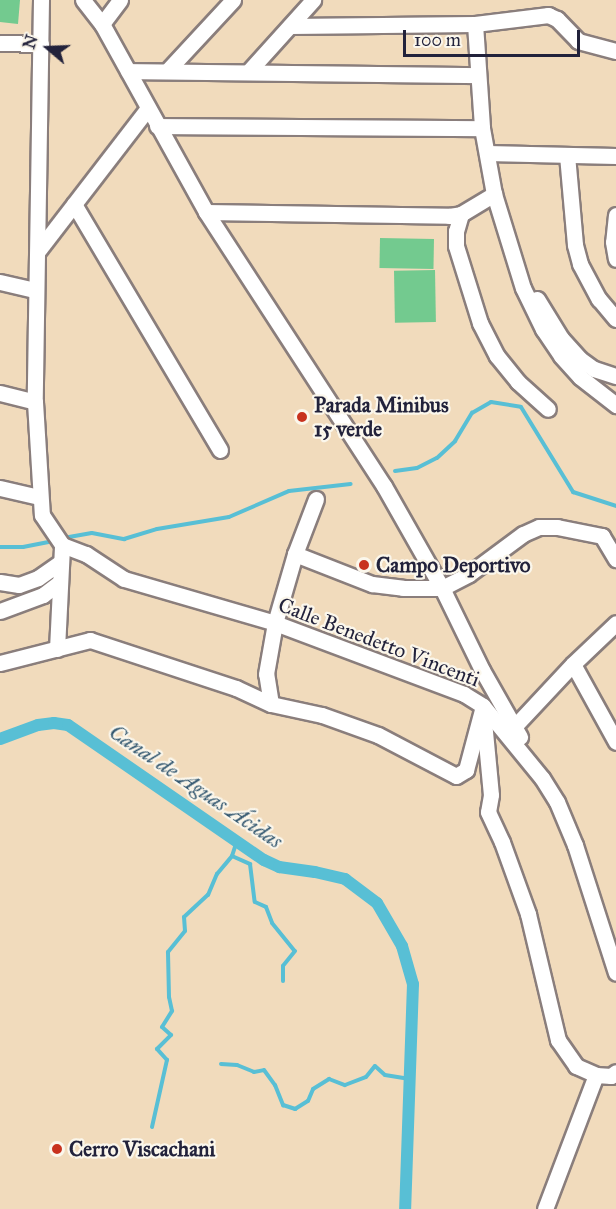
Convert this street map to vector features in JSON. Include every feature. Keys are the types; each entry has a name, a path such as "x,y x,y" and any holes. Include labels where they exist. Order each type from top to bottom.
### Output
{"street":[{"path":"41,0 35,402 39,497 42,515 62,545 57,649"},
{"path":"83,0 102,24 206,212 384,486 442,588 520,738 515,743"},
{"path":"102,24 120,0"},
{"path":"166,71 233,0"},
{"path":"249,71 313,0"},
{"path":"290,26 475,24 548,15 557,19 578,41 616,51"},
{"path":"475,24 482,128 494,194 524,288 543,329 561,356 580,377 616,405"},
{"path":"0,43 41,44"},
{"path":"128,71 478,75"},
{"path":"38,251 148,108"},
{"path":"158,126 482,128"},
{"path":"487,153 616,156"},
{"path":"567,155 575,245 580,264 599,299 616,319"},
{"path":"206,212 449,216 461,214 494,194"},
{"path":"74,204 220,450"},
{"path":"461,214 456,231 456,246 480,323 497,356 518,382 548,409"},
{"path":"616,215 613,242 616,259"},
{"path":"0,282 35,290"},
{"path":"524,288 542,304 561,338 579,359 594,369 616,376"},
{"path":"0,393 35,402"},
{"path":"0,488 39,497"},
{"path":"271,704 267,674 275,623 295,554 316,499"},
{"path":"295,554 372,584 403,588 442,588 469,574 524,534 539,527 557,527 602,536 616,559"},
{"name":"Calle Benedetto Vincenti","path":"62,545 86,554 124,579 275,623 464,694 483,706 515,743 557,802 575,845 612,952 616,973"},
{"path":"0,582 19,585 38,578 61,562"},
{"path":"0,611 34,598 60,582"},
{"path":"514,727 573,664 616,623"},
{"path":"0,663 30,653 57,649 90,640 236,688 271,704 322,715 378,735 456,776 466,770 483,706"},
{"path":"573,664 616,741"},
{"path":"483,706 491,795 488,812 502,842 528,914 558,1041 576,1066 596,1075 611,1076 616,1072"},
{"path":"545,1209 596,1075"}],"green space":[{"path":"0,0 20,0 18,24 0,22"},
{"path":"380,238 434,239 433,269 379,268"},
{"path":"435,270 436,322 395,323 394,271"}],"waterway":[{"path":"395,471 417,468 437,458 455,441 472,413 491,402 521,407 573,492 616,506"},
{"path":"69,537 92,533 124,539 157,529 229,517 289,491 351,484"},
{"path":"0,547 23,547 49,542"},
{"name":"Canal de Aguas Ácidas","path":"0,739 38,725 54,723 68,725 264,860 279,867 345,879 377,903 402,946 413,984 405,1209"},
{"path":"152,1127 167,1060 157,1049 171,1035 162,1027 172,1011 169,997 168,952 185,931 184,917 208,895 217,874 232,856 237,841"},
{"path":"232,856 250,864 255,902 266,907 272,923 295,951 283,966 283,981"},
{"path":"221,1064 237,1065 254,1072 264,1070 275,1085 283,1105 295,1109 308,1101 313,1089 329,1079 345,1085 366,1077 375,1066 385,1075 410,1079"}],"place":[{"name":"Parada Minibus 15 verde","path":"302,417"},
{"name":"Campo Deportivo","path":"364,565"},
{"name":"Cerro Viscachani","path":"57,1149"}]}
